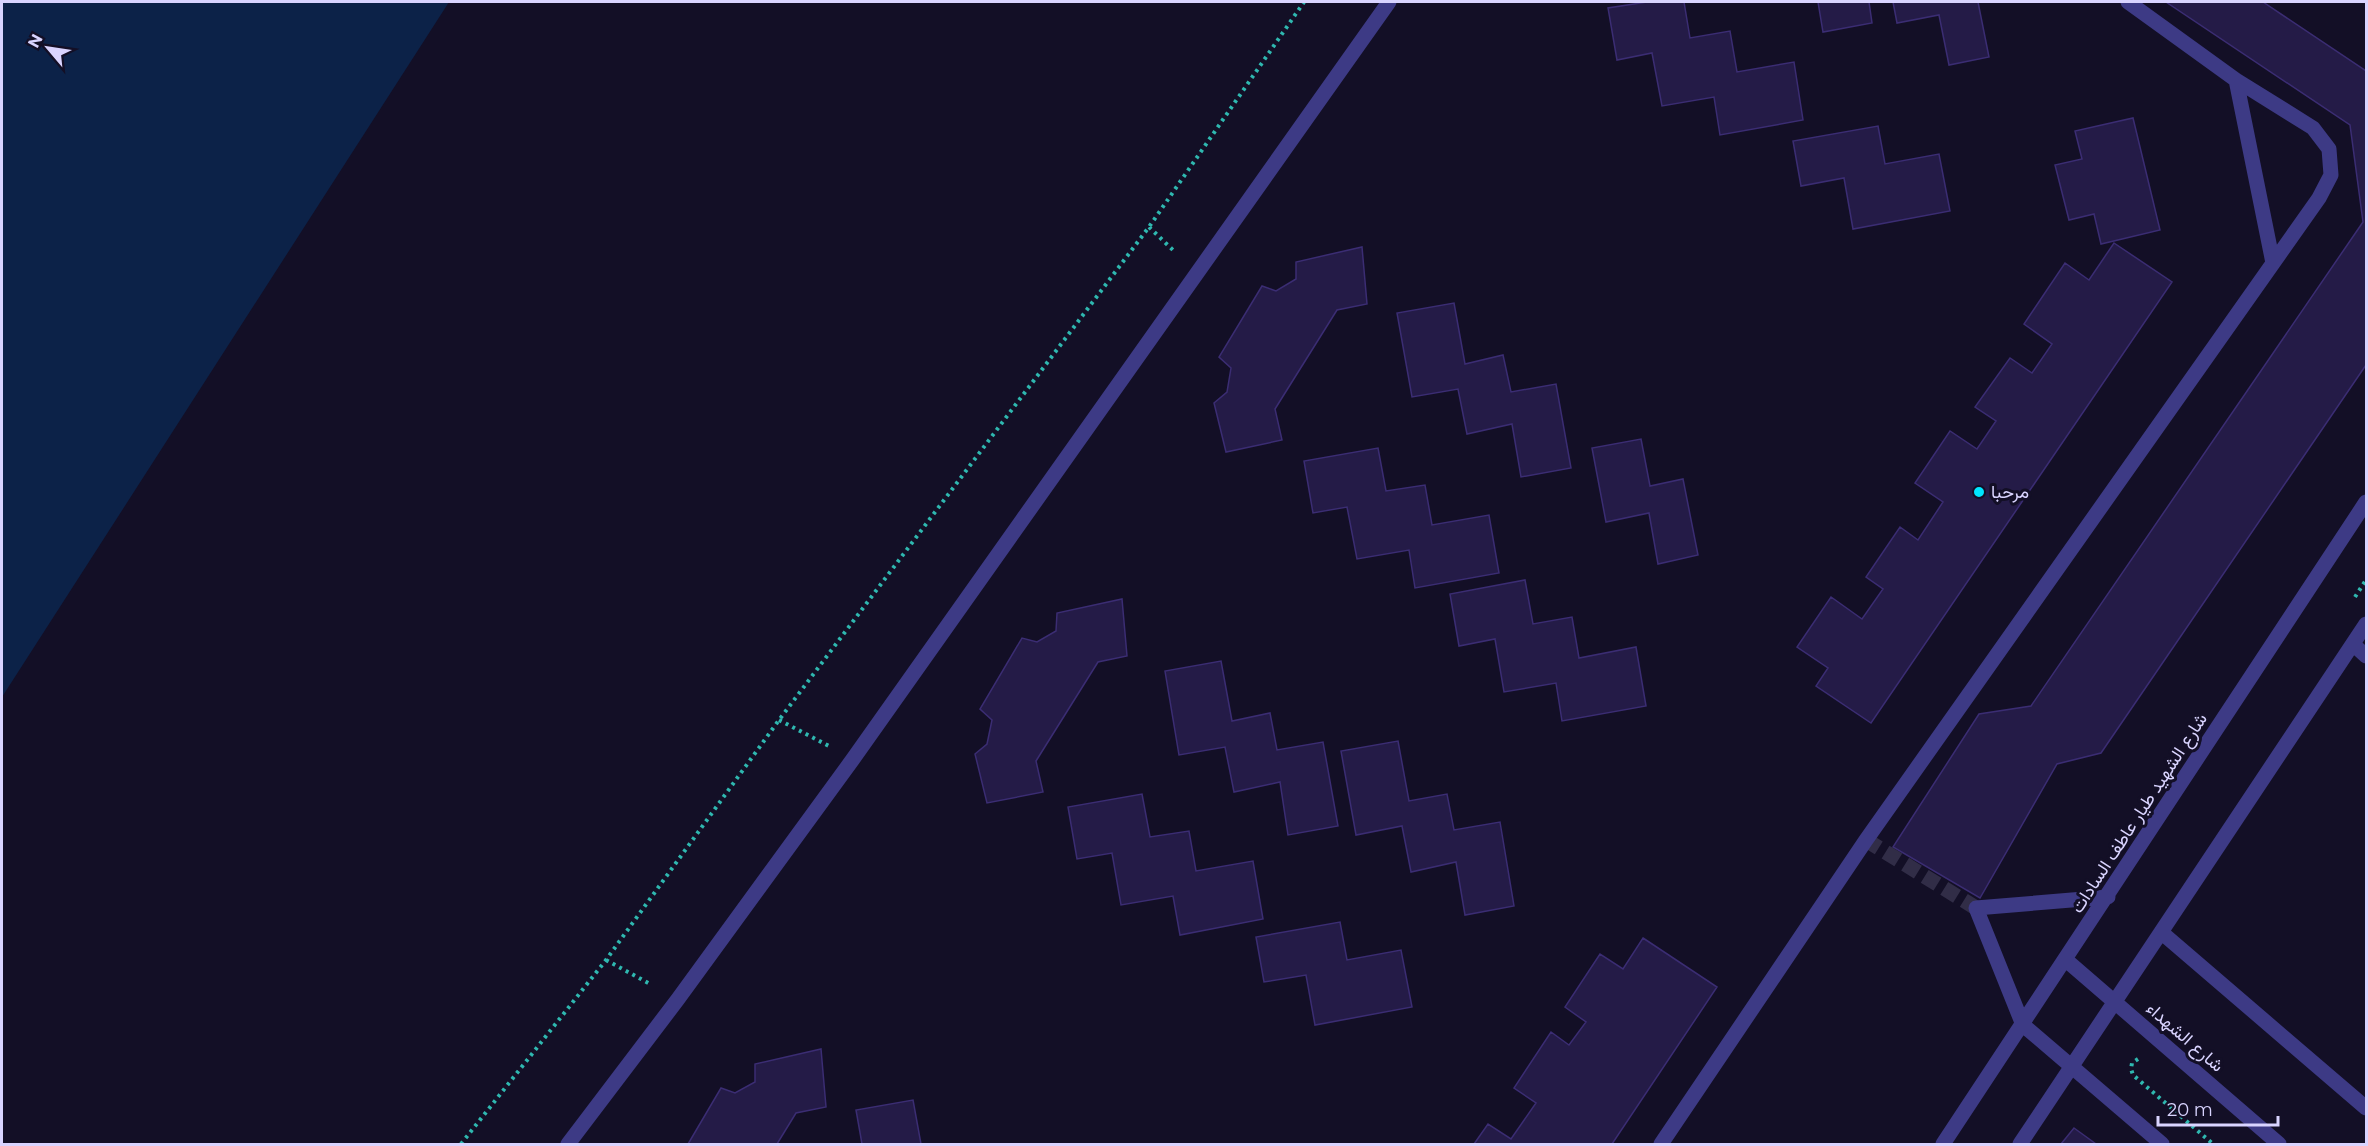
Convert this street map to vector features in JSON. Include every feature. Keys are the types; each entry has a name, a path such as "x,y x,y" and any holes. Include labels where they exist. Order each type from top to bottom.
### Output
{"street":[{"path":"568,1144 678,999 853,759 1389,2"},
{"path":"1661,1144 1866,840 2319,198 2331,175 2329,149 2313,128 2236,80 2127,2"},
{"path":"2236,80 2273,263"},
{"name":"شارع الشهيد طيار عاطف السادات","path":"1943,1144 2367,502"},
{"path":"2020,1144 2367,624"},
{"path":"2353,644 2367,656"},
{"path":"2108,897 1976,908 2023,1025 2162,1144"},
{"path":"2161,932 2367,1108"},
{"name":"شارع الشهداء","path":"2066,960 2278,1144"}],"path":[{"path":"461,1144 606,960 779,720 1149,226 1304,2"},
{"path":"1149,226 1197,273"},
{"path":"779,720 853,759"},
{"path":"606,960 678,999"},
{"path":"2133,1075 2213,1144"}],"water":[{"path":"2,2 449,2 2,697"}],"building":[{"path":"1647,2 1684,2 1690,38 1730,31 1737,72 1794,62 1803,120 1720,135 1714,97 1662,106 1652,53 1617,60 1608,8"},
{"path":"1818,2 1869,2 1872,23 1823,32"},
{"path":"1893,2 1978,2 1989,57 1949,65 1939,15 1897,23"},
{"path":"2166,2 2263,2 2366,71 2366,365 2101,753 2057,764 1980,898 1893,847 1979,714 2031,706 2363,222 2350,125"},
{"path":"2133,118 2160,230 2101,244 2094,214 2069,220 2055,165 2082,159 2075,131"},
{"path":"1878,126 1885,164 1939,154 1950,211 1853,229 1844,178 1801,186 1793,141"},
{"name":"مرحبا","path":"2114,243 2172,282 1871,723 1816,686 1828,668 1797,647 1831,597 1862,619 1883,589 1866,577 1900,527 1918,540 1943,502 1915,483 1950,431 1977,449 1996,421 1975,407 2010,358 2032,373 2052,344 2024,324 2065,263 2089,280"},
{"path":"1362,247 1367,304 1337,310 1275,409 1282,440 1226,452 1214,403 1227,392 1231,368 1219,357 1262,286 1276,291 1296,279 1296,262"},
{"path":"1454,303 1465,364 1503,355 1511,392 1556,384 1571,468 1521,477 1512,424 1467,434 1458,389 1412,397 1397,313"},
{"path":"1641,439 1650,486 1683,479 1698,555 1658,564 1649,513 1606,522 1592,448"},
{"path":"1378,448 1386,491 1425,485 1432,525 1489,515 1499,573 1415,588 1409,550 1357,559 1347,507 1313,513 1304,461"},
{"path":"1525,580 1533,624 1572,617 1579,658 1636,647 1646,706 1562,721 1556,683 1504,692 1495,639 1459,646 1450,594"},
{"path":"1122,599 1127,656 1098,662 1036,761 1043,792 987,803 975,754 987,744 992,720 980,709 1022,638 1037,642 1056,631 1057,613"},
{"path":"1221,661 1232,721 1270,713 1277,750 1323,742 1338,826 1288,835 1280,782 1234,792 1225,747 1179,755 1165,671"},
{"path":"1398,741 1409,801 1447,794 1454,830 1500,822 1514,906 1465,915 1456,862 1411,872 1402,826 1356,835 1341,751"},
{"path":"1142,794 1150,837 1189,831 1196,871 1253,861 1263,919 1180,935 1173,896 1121,905 1112,853 1077,859 1068,807"},
{"path":"1340,922 1347,960 1401,950 1412,1007 1315,1025 1306,975 1264,982 1256,937"},
{"path":"1643,938 1717,987 1612,1144 1474,1144 1488,1124 1511,1139 1536,1103 1514,1088 1551,1032 1569,1045 1586,1022 1565,1007 1600,954 1623,969"},
{"path":"821,1049 826,1107 796,1113 777,1144 688,1144 721,1088 735,1093 755,1082 755,1064"},
{"path":"913,1100 921,1144 862,1144 856,1110"},
{"path":"2074,1128 2096,1144 2061,1144"}],"tunnel":[{"path":"1866,840 1976,908"}],"place":[{"name":"مرحبا","path":"1979,492"}]}
